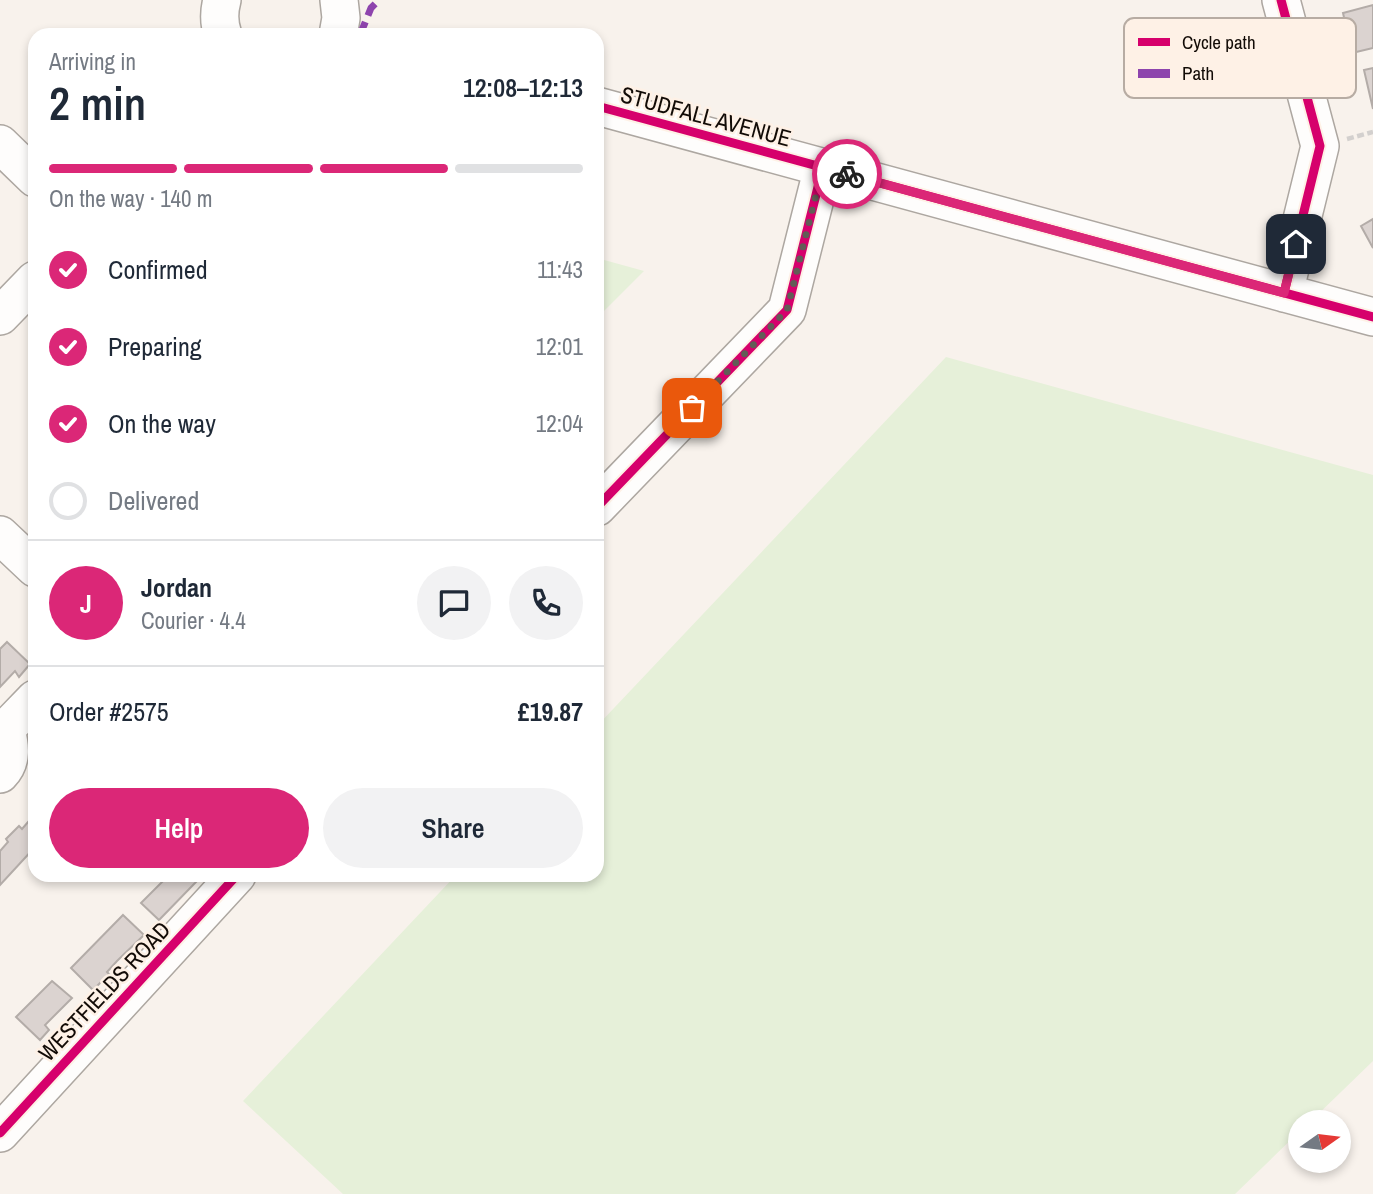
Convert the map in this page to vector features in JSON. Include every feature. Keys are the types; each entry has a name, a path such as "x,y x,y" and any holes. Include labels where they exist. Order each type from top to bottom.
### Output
{"street":[{"path":"220,28 222,0"},
{"path":"339,0 339,28"},
{"path":"1281,0 1286,18"},
{"path":"1284,293 1320,146 1307,98"},
{"name":"STUDFALL AVENUE","path":"604,108 1373,317"},
{"path":"0,144 28,171"},
{"path":"604,500 787,310 823,167"},
{"path":"0,316 28,287"},
{"path":"0,535 28,561"},
{"path":"0,774 6,768 10,748 3,729 28,706"},
{"name":"WESTFIELDS ROAD","path":"0,1133 231,882"}],"green space":[{"path":"604,260 644,271 604,311"},
{"path":"946,357 1373,475 1373,1061 1322,1110 1288,1110 1288,1143 1235,1194 343,1194 243,1101 449,882 604,882 604,719"}],"building":[{"path":"1373,5 1373,48 1356,52 1356,18 1344,18 1343,13"},
{"path":"1373,68 1373,109 1364,70"},
{"path":"1373,219 1373,248 1361,226"},
{"path":"7,642 28,662 28,666 19,677 15,671 0,687 0,649"},
{"path":"28,822 28,855 0,885 0,851 8,842 6,839 19,826 22,829"},
{"path":"162,882 196,882 159,920 141,903"},
{"path":"123,915 144,935 117,961 107,972 109,974 93,990 71,968"},
{"path":"52,981 72,998 45,1025 49,1030 40,1040 16,1017"}],"marked path":[{"path":"363,28 371,8 379,0"}],"cycle path":[{"path":"1281,0 1286,18"},
{"path":"1284,293 1320,146 1307,98"},
{"path":"604,108 1373,317"},
{"path":"604,500 787,310 823,167"},
{"path":"0,1133 231,882"}],"way so far":[{"path":"692,408 787,310 823,167 847,174"}],"route":[{"path":"847,174 1284,293 1296,244"}]}
